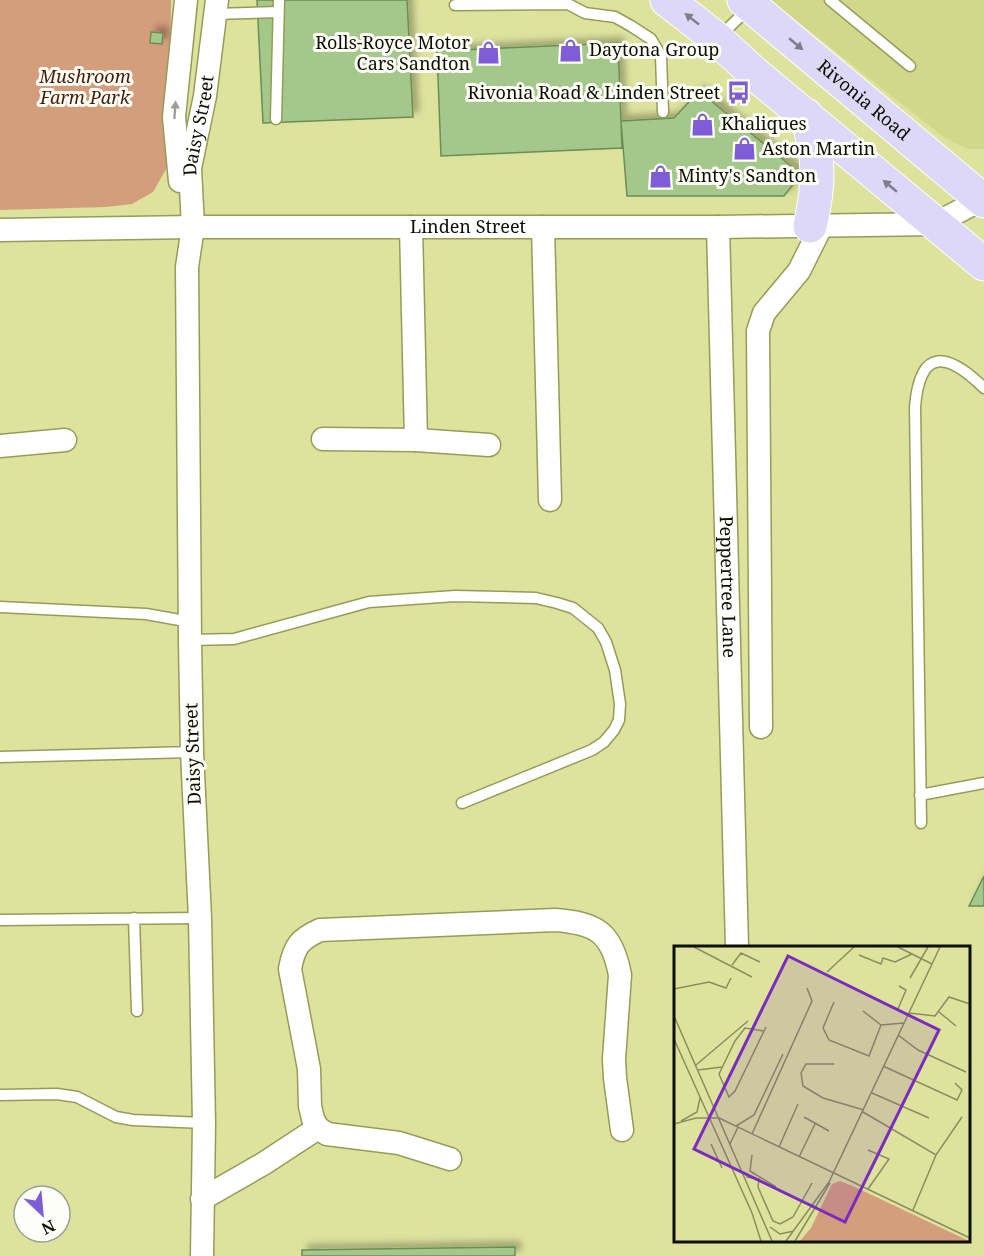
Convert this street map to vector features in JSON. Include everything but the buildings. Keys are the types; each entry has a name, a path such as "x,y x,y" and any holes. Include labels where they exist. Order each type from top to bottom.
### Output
{"main road":[{"path":"667,0 717,39 755,74 984,264"},
{"name":"Rivonia Road","path":"748,3 983,199"},
{"path":"806,115 818,161 816,226"}],"street":[{"name":"Daisy Street","path":"186,0 174,117 184,168 188,227 192,752 200,918 204,1123 202,1256"},
{"name":"Daisy Street","path":"184,168 205,96 216,7"},
{"path":"934,224 983,199"},
{"name":"Linden Street","path":"0,230 934,224"},
{"path":"761,727 758,331 764,312 799,271 816,226"},
{"path":"411,227 416,440"},
{"path":"543,227 550,500"},
{"name":"Peppertree Lane","path":"718,227 737,946"},
{"path":"323,439 416,440 489,445"},
{"path":"0,446 65,440"},
{"path":"450,1159 399,1143 327,1134 318,1128 310,1106 309,1069 291,969 293,955 303,937 320,930 555,920 587,924 602,932 618,964 620,975 614,1059 622,1130"},
{"path":"202,1199 263,1164 318,1128"}],"lane":[{"path":"276,119 279,0"},
{"path":"455,5 580,0"},
{"path":"830,0 910,66"},
{"path":"567,2 585,13 615,17 651,39 661,57 663,112"},
{"path":"717,39 748,3"},
{"path":"216,7 278,12"},
{"path":"921,823 916,388 921,376 932,361 936,360 955,364 984,388"},
{"path":"0,607 146,614 191,631 234,639 369,602 412,598 455,596 536,598 573,608 598,628 606,642 615,670 620,704 614,730 604,742 592,750 462,803"},
{"path":"0,757 192,752"},
{"path":"920,795 984,783"},
{"path":"135,918 137,1011"},
{"path":"0,920 200,918"},
{"path":"0,1095 57,1094 77,1097 124,1119 204,1123"}],"shaded area":[{"path":"770,0 984,0 984,149 967,149 945,138"}],"green space":[{"name":"Mushroom Farm Park","path":"0,0 171,0 169,164 153,192 132,204 106,207 0,210"}],"place":[{"name":"Daytona Group","path":"571,50"},
{"name":"Rolls-Royce Motor Cars Sandton","path":"488,53"},
{"name":"Rivonia Road & Linden Street","path":"738,93"},
{"name":"Khaliques","path":"703,124"},
{"name":"Aston Martin","path":"744,149"},
{"name":"Minty's Sandton","path":"660,176"}]}
